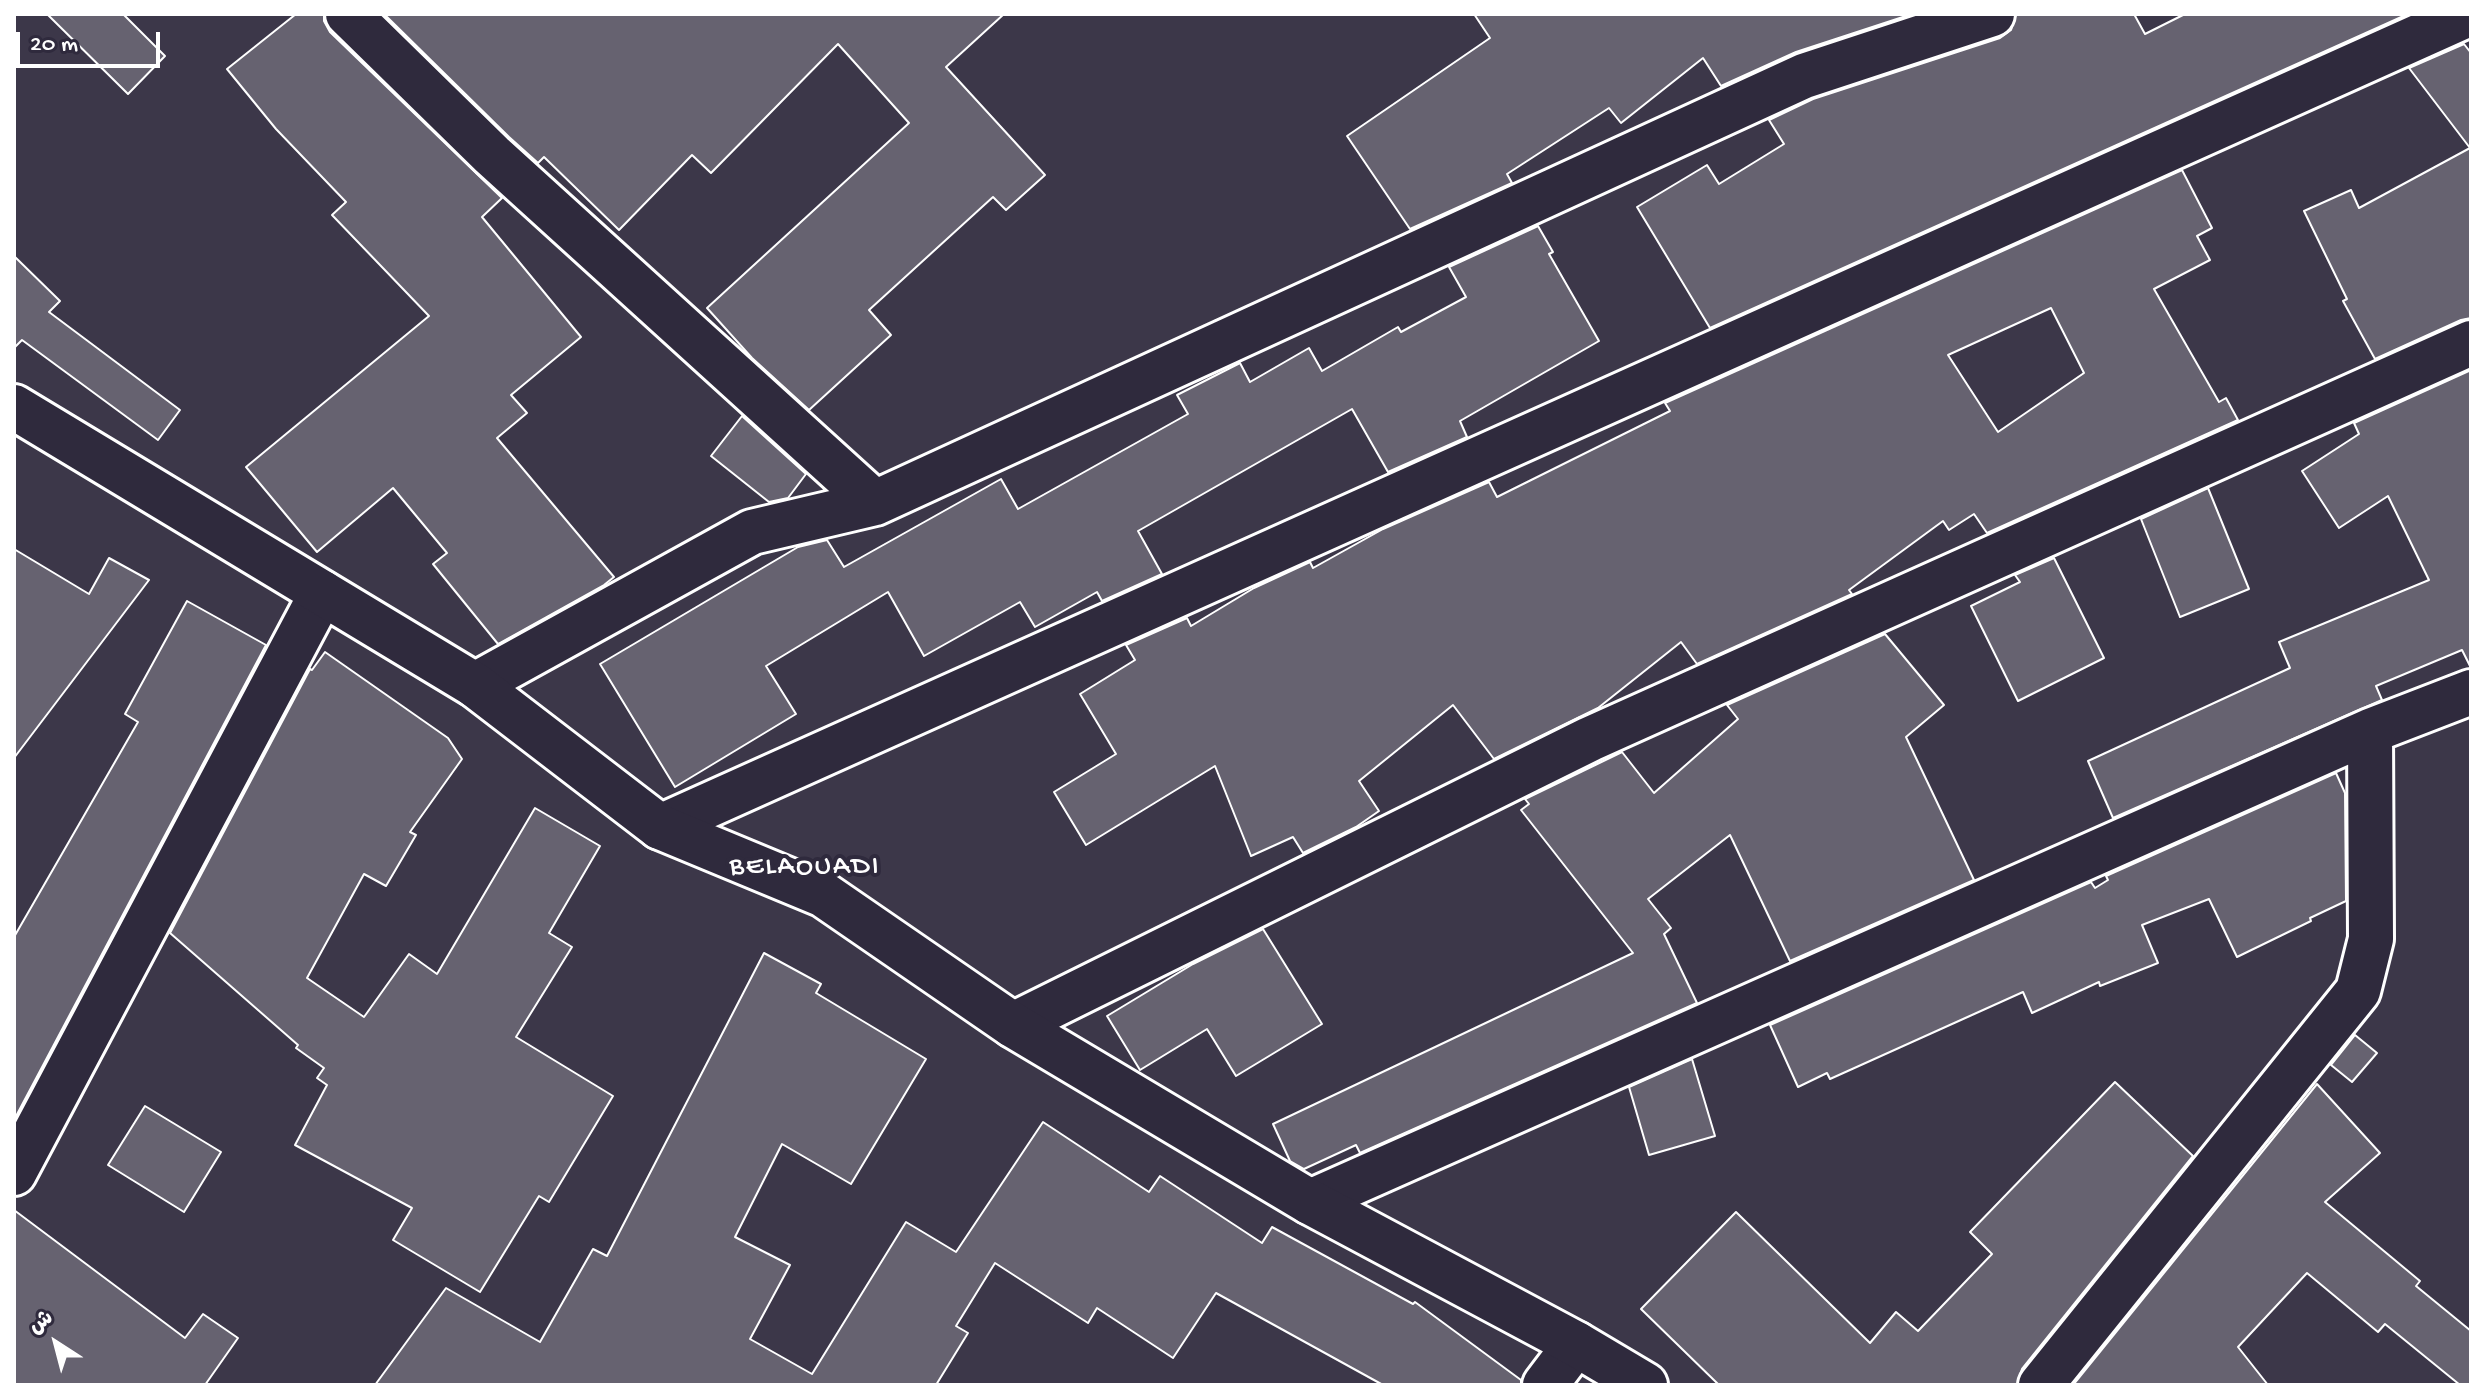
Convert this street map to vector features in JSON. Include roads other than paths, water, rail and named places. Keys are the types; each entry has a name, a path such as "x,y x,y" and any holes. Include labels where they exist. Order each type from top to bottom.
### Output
{"street":[{"path":"348,14 492,155 875,503"},
{"path":"475,685 752,532 875,503 1804,76 1992,14"},
{"path":"660,827 2469,14"},
{"path":"1013,1025 1590,739 2471,343"},
{"path":"14,407 475,685 660,827 824,895 1013,1025 1310,1202 1576,1344 1645,1385"},
{"path":"14,1173 322,593"},
{"path":"1310,1202 2370,731 2471,692"},
{"path":"2041,1385 2358,991 2371,939 2370,731"},
{"path":"1545,1385 1576,1344"}],"district":[{"name":"BELAOUADI","path":"805,869"}]}
